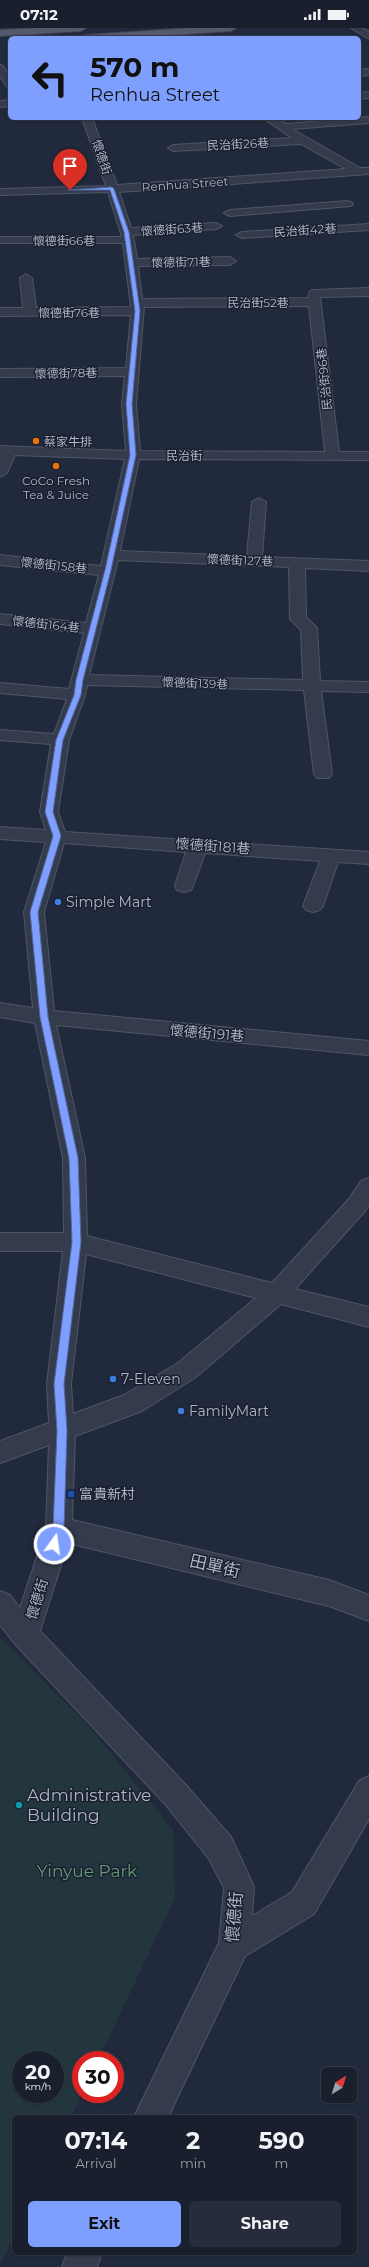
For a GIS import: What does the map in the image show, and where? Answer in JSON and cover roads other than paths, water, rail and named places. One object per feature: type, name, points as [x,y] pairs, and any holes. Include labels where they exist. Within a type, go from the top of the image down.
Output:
[{"type":"main road","points":[[0,33],[81,28]]},
{"type":"main road","points":[[156,36],[197,29],[231,28]]},
{"type":"street","points":[[356,28],[369,36]]},
{"type":"street","points":[[0,68],[8,80]]},
{"type":"street","name":"懷德街","points":[[25,1635],[58,1529],[62,1431],[59,1384],[76,1242],[74,1158],[44,1017],[34,912],[57,836],[49,812],[60,740],[78,687],[93,629],[108,570],[133,455],[129,404],[133,372],[137,307],[132,262],[127,236],[98,144],[88,120]]},
{"type":"street","points":[[271,120],[303,141],[364,171]]},
{"type":"street","points":[[278,120],[283,127]]},
{"type":"street","points":[[283,127],[323,124],[343,120],[369,120]]},
{"type":"street","points":[[323,124],[332,136]]},
{"type":"street","name":"民治街26巷","points":[[174,148],[303,141]]},
{"type":"street","points":[[341,148],[364,171],[369,182]]},
{"type":"street","name":"Renhua Street","points":[[0,192],[112,189],[364,171]]},
{"type":"street","points":[[324,175],[367,228]]},
{"type":"street","points":[[230,213],[347,204]]},
{"type":"street","name":"懷德街63巷","points":[[127,236],[216,226]]},
{"type":"street","name":"民治街42巷","points":[[242,235],[367,228]]},
{"type":"street","name":"懷德街66巷","points":[[0,240],[127,236]]},
{"type":"street","name":"懷德街71巷","points":[[132,262],[230,261]]},
{"type":"street","points":[[26,278],[30,312]]},
{"type":"street","points":[[315,302],[314,294],[369,292]]},
{"type":"street","name":"民治街52巷","points":[[137,307],[315,302]]},
{"type":"street","name":"民治街96巷","points":[[315,302],[332,455]]},
{"type":"street","name":"懷德街76巷","points":[[0,312],[137,307]]},
{"type":"street","name":"懷德街78巷","points":[[0,373],[133,372]]},
{"type":"street","points":[[0,473],[5,450]]},
{"type":"street","name":"民治街","points":[[5,450],[133,455],[369,456]]},
{"type":"street","points":[[254,560],[259,502]]},
{"type":"street","name":"懷德街127巷","points":[[111,555],[369,566]]},
{"type":"street","name":"懷德街158巷","points":[[0,560],[108,570]]},
{"type":"street","points":[[297,562],[298,619],[309,628],[312,687],[324,774]]},
{"type":"street","name":"懷德街164巷","points":[[0,619],[93,629]]},
{"type":"street","name":"懷德街139巷","points":[[0,688],[369,687]]},
{"type":"street","points":[[0,735],[60,740]]},
{"type":"street","name":"懷德街181巷","points":[[0,833],[198,845],[369,858]]},
{"type":"street","points":[[184,886],[198,845]]},
{"type":"street","points":[[313,906],[331,855]]},
{"type":"street","points":[[0,1010],[44,1017]]},
{"type":"street","name":"懷德街191巷","points":[[44,1017],[369,1048]]},
{"type":"street","points":[[0,1452],[62,1431],[133,1403],[187,1370],[217,1346],[276,1294],[357,1205],[369,1187]]},
{"type":"street","points":[[0,1242],[76,1242],[369,1317]]},
{"type":"street","name":"田單街","points":[[58,1529],[329,1593],[369,1608]]},
{"type":"street","name":"懷德街","points":[[0,1604],[25,1635],[175,1794],[220,1848],[239,1887],[234,1945],[152,2115]]},
{"type":"street","points":[[234,1945],[303,1903],[369,1792]]},
{"type":"street","points":[[79,2267],[85,2255]]},
{"type":"place","name":"蔡家牛排","points":[[36,441]]},
{"type":"place","name":"CoCo Fresh Tea & Juice","points":[[56,466]]},
{"type":"place","name":"Simple Mart","points":[[58,902]]},
{"type":"place","name":"7-Eleven","points":[[113,1379]]},
{"type":"place","name":"FamilyMart","points":[[181,1411]]},
{"type":"place","name":"富貴新村","points":[[71,1494]]},
{"type":"place","name":"Administrative Building","points":[[19,1805]]},
{"type":"park label","name":"Yinyue Park","points":[[87,1871]]}]
